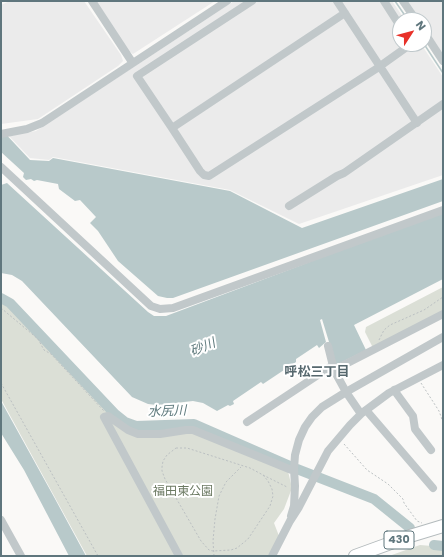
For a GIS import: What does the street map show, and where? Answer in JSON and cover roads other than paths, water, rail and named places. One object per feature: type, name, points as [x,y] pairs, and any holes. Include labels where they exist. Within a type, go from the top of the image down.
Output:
[{"type":"highway","name":"430","points":[[355,556],[440,530]]},
{"type":"highway","name":"430","points":[[377,556],[440,530]]},
{"type":"street","points":[[92,1],[132,62]]},
{"type":"street","points":[[5,133],[27,129],[42,123],[132,62],[227,1]]},
{"type":"street","points":[[252,1],[137,76],[204,175],[209,176],[400,52]]},
{"type":"street","points":[[337,1],[417,123]]},
{"type":"street","points":[[384,1],[392,14]]},
{"type":"street","points":[[403,1],[411,12]]},
{"type":"street","points":[[172,128],[345,13]]},
{"type":"street","points":[[432,44],[443,60]]},
{"type":"street","points":[[290,206],[344,173],[443,104]]},
{"type":"street","points":[[1,167],[151,306],[160,309],[173,308],[443,210]]},
{"type":"street","points":[[247,422],[334,368],[443,314]]},
{"type":"street","points":[[290,521],[294,506],[294,468],[299,440],[312,417],[322,407],[346,392],[443,337]]},
{"type":"street","points":[[328,346],[334,368],[346,392],[433,488]]},
{"type":"street","points":[[272,556],[328,451],[338,438],[364,412],[394,390],[443,364]]},
{"type":"street","points":[[394,390],[413,416],[416,429],[431,450]]},
{"type":"street","points":[[179,556],[104,417],[108,416],[128,430],[138,434],[160,434],[193,430],[294,468]]},
{"type":"street","points":[[1,520],[21,556]]},
{"type":"water","points":[[1,129],[30,160],[49,161],[53,158],[230,191],[302,228],[443,179],[443,201],[173,298],[167,298],[158,296],[118,261],[98,231],[90,223],[96,217],[80,200],[75,201],[59,189],[58,184],[37,180],[34,181],[31,179],[26,180],[23,177],[24,173],[1,152]]},
{"type":"water","name":"砂川","points":[[7,183],[154,316],[166,316],[443,212],[443,279],[354,325],[366,350],[336,365],[322,319],[320,320],[326,342],[319,348],[317,345],[296,359],[296,362],[263,384],[261,382],[233,401],[234,404],[230,406],[228,405],[217,411],[203,403],[193,401],[157,405],[148,404],[132,397],[22,281],[12,275],[1,273],[1,185]]},
{"type":"water","points":[[1,401],[86,556],[69,556],[24,470],[1,433]]},
{"type":"waterway","points":[[395,1],[403,12]]},
{"type":"waterway","points":[[429,52],[443,73]]},
{"type":"waterway","name":"水尻川","points":[[1,298],[10,303],[115,414],[125,422],[136,426],[194,424],[297,469],[374,499],[410,528]]},
{"type":"waterway","name":"水尻川","points":[[434,545],[443,546]]},
{"type":"district","name":"呼松三丁目","points":[[317,373]]},
{"type":"park label","name":"福田東公園","points":[[183,492]]}]
